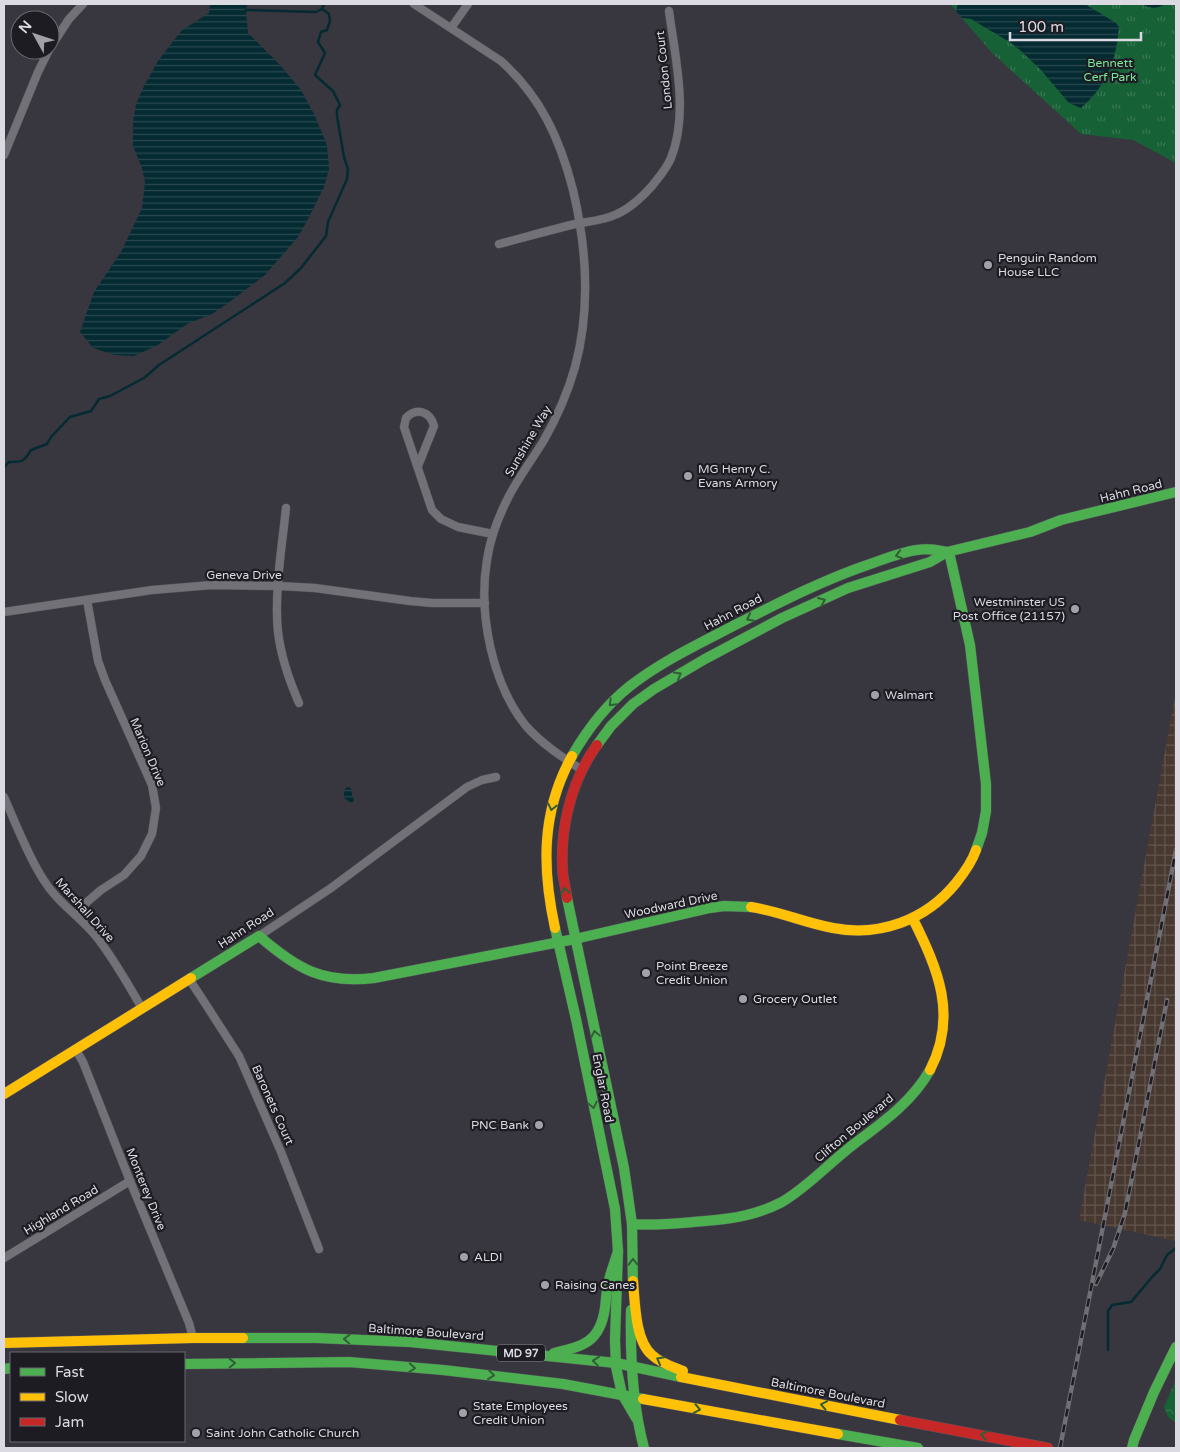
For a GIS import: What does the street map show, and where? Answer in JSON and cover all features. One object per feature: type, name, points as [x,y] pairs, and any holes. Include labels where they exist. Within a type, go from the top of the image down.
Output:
[{"type":"main road","name":"Hahn Road","points":[[582,770],[611,726],[633,704],[654,689],[705,659],[782,618],[848,588],[930,562],[948,552],[1030,532],[1061,520],[1176,492]]},
{"type":"main road","name":"Hahn Road","points":[[569,761],[602,712],[624,691],[660,666],[820,583],[901,554],[924,549],[948,552]]},
{"type":"main road","name":"Woodward Drive","points":[[259,936],[278,953],[298,966],[322,977],[347,980],[374,978],[560,942],[696,910],[731,905],[764,908],[817,925],[844,931],[871,930],[896,925],[913,918],[938,902],[962,878],[981,838],[986,811],[986,783],[968,633],[948,552]]},
{"type":"main road","name":"Englar Road","points":[[569,761],[553,803],[547,835],[548,888],[615,1211],[618,1251],[616,1363],[622,1396],[637,1420]]},
{"type":"main road","name":"Englar Road","points":[[582,770],[567,814],[563,841],[563,875],[622,1160],[632,1224],[631,1366],[637,1420],[644,1448]]},
{"type":"main road","name":"Clifton Boulevard","points":[[632,1224],[656,1226],[720,1220],[757,1213],[769,1208],[793,1195],[894,1112],[914,1093],[928,1072],[939,1048],[945,1010],[942,985],[934,960],[913,918]]},
{"type":"main road","name":"Hahn Road","points":[[4,1094],[259,936]]},
{"type":"main road","points":[[532,1354],[551,1354],[575,1348],[590,1340],[597,1333],[604,1315],[609,1284],[618,1251]]},
{"type":"main road","points":[[633,1281],[637,1323],[642,1341],[648,1352],[671,1366],[721,1385]]},
{"type":"main road","name":"Baltimore Boulevard","points":[[4,1343],[193,1338],[317,1338],[410,1342],[532,1354],[616,1363],[1048,1448]]},
{"type":"main road","points":[[1133,1444],[1154,1392],[1176,1346]]},
{"type":"main road","points":[[1154,1392],[1163,1382],[1176,1360]]},
{"type":"main road","name":"MD 97","points":[[185,1364],[349,1362],[538,1380],[918,1448]]},
{"type":"street","points":[[60,34],[83,4]]},
{"type":"street","name":"Sunshine Way","points":[[414,4],[501,61],[536,100],[546,117],[566,163],[580,223],[585,255],[586,299],[574,367],[553,423],[507,500],[493,534],[486,562],[484,581],[487,626],[493,658],[504,688],[519,716],[536,736],[582,770]]},
{"type":"street","points":[[451,28],[468,4]]},
{"type":"street","name":"London Court","points":[[499,244],[617,215],[642,197],[660,176],[671,159],[680,116],[678,72],[669,11]]},
{"type":"street","points":[[4,151],[44,60]]},
{"type":"street","points":[[418,466],[434,426],[428,415],[418,411],[406,418],[404,426],[432,510],[441,519],[458,527],[493,534]]},
{"type":"street","points":[[286,508],[279,586],[278,631],[286,669],[299,703]]},
{"type":"street","name":"Geneva Drive","points":[[4,612],[152,590],[212,585],[315,588],[432,604],[485,603]]},
{"type":"street","name":"Marion Drive","points":[[76,915],[87,902],[124,875],[142,856],[152,834],[156,808],[152,785],[98,661],[88,600]]},
{"type":"street","name":"Hahn Road","points":[[259,936],[331,888],[467,787],[482,780],[496,777]]},
{"type":"street","name":"Marshall Drive","points":[[4,797],[43,880],[105,948],[142,1008]]},
{"type":"street","name":"Baronets Court","points":[[189,979],[238,1056],[281,1152],[319,1249]]},
{"type":"street","name":"Monterey Drive","points":[[76,1050],[83,1062],[193,1338]]},
{"type":"street","name":"Highland Road","points":[[4,1258],[130,1181]]},
{"type":"shaded area","points":[[1176,691],[1176,1241],[1079,1220]]},
{"type":"green space","name":"Bennett Cerf Park","points":[[950,4],[1176,4],[1176,163],[1133,140],[1081,134],[992,53]]},
{"type":"green space","points":[[1176,1379],[1176,1423],[1168,1417],[1164,1407]]},
{"type":"water","points":[[210,4],[247,4],[248,33],[280,65],[301,90],[327,145],[329,169],[324,187],[298,237],[265,275],[212,314],[187,324],[158,345],[134,356],[114,355],[93,348],[80,332],[94,292],[121,252],[142,208],[145,182],[142,168],[133,146],[133,122],[136,104],[158,61],[181,31],[209,13]]},
{"type":"water","points":[[958,4],[1085,4],[1116,23],[1119,27],[1113,62],[1109,72],[1090,99],[1081,108],[1069,103],[1040,69],[1011,43],[971,19],[962,18],[956,11]]},
{"type":"water","points":[[347,787],[351,788],[354,799],[351,803],[344,798],[344,790]]},
{"type":"waterway","points":[[4,467],[9,462],[22,461],[31,450],[47,444],[70,417],[91,411],[99,399],[110,396],[144,378],[159,365],[285,283],[301,268],[326,236],[328,222],[347,179],[348,169],[337,116],[337,110],[340,105],[333,91],[315,75],[325,53],[318,42],[321,32],[327,30],[330,21],[329,14],[322,9],[324,4]]},
{"type":"waterway","points":[[1144,4],[1149,6],[1163,4]]},
{"type":"waterway","points":[[246,10],[316,12],[322,9]]},
{"type":"waterway","points":[[1108,1350],[1108,1311],[1112,1305],[1131,1302],[1160,1269],[1167,1255],[1176,1248]]},
{"type":"railway","points":[[1060,1448],[1176,850]]},
{"type":"railway","points":[[1096,1284],[1113,1249],[1125,1213],[1167,1000]]},
{"type":"traffic: fast","points":[[597,745],[611,726],[633,704],[654,689],[782,618],[848,588],[930,562],[947,552],[1030,532],[1061,520],[1176,492]]},
{"type":"traffic: fast","points":[[572,756],[598,718],[621,693],[642,677],[681,653],[786,599],[855,569],[895,555],[921,549],[947,552]]},
{"type":"traffic: fast","points":[[949,552],[970,645],[986,784],[986,811],[982,833],[976,850]]},
{"type":"traffic: fast","points":[[567,898],[624,1168],[632,1224],[633,1288]]},
{"type":"traffic: fast","points":[[191,978],[259,936],[286,957],[312,972],[340,979],[374,978],[575,939],[710,908],[724,906],[751,907]]},
{"type":"traffic: fast","points":[[555,928],[576,1019],[615,1209],[618,1251],[616,1367],[622,1394],[636,1418]]},
{"type":"traffic: fast","points":[[632,1224],[650,1225],[725,1219],[744,1216],[782,1202],[801,1189],[896,1111],[923,1082],[930,1070]]},
{"type":"traffic: fast","points":[[554,1353],[582,1345],[595,1335],[603,1319],[609,1281],[618,1251]]},
{"type":"traffic: fast","points":[[631,1310],[633,1380],[644,1448]]},
{"type":"traffic: fast","points":[[243,1338],[317,1338],[410,1342],[616,1363],[681,1377]]},
{"type":"traffic: fast","points":[[1132,1448],[1154,1392],[1176,1347]]},
{"type":"traffic: fast","points":[[185,1364],[349,1362],[443,1370],[563,1384],[643,1399]]},
{"type":"traffic: fast","points":[[4,1369],[10,1368]]},
{"type":"traffic: fast","points":[[838,1434],[918,1448]]},
{"type":"traffic: slow","points":[[555,928],[548,884],[547,840],[554,798],[572,756]]},
{"type":"traffic: slow","points":[[751,907],[833,928],[851,930],[868,930],[901,923],[931,907],[944,896],[965,871],[976,850]]},
{"type":"traffic: slow","points":[[913,919],[937,975],[944,1012],[943,1031],[930,1070]]},
{"type":"traffic: slow","points":[[4,1094],[191,978]]},
{"type":"traffic: slow","points":[[633,1281],[637,1321],[646,1349],[659,1360],[683,1371]]},
{"type":"traffic: slow","points":[[4,1343],[243,1338]]},
{"type":"traffic: slow","points":[[681,1377],[900,1420]]},
{"type":"traffic: slow","points":[[643,1399],[838,1434]]},
{"type":"traffic: jam","points":[[567,898],[562,858],[565,824],[580,774],[597,745]]},
{"type":"traffic: jam","points":[[900,1420],[1048,1448]]},
{"type":"place","name":"Penguin Random House LLC","points":[[988,265]]},
{"type":"place","name":"MG Henry C. Evans Armory","points":[[688,476]]},
{"type":"place","name":"Westminster US Post Office (21157)","points":[[1075,609]]},
{"type":"place","name":"Walmart","points":[[875,695]]},
{"type":"place","name":"Point Breeze Credit Union","points":[[646,973]]},
{"type":"place","name":"Grocery Outlet","points":[[743,999]]},
{"type":"place","name":"PNC Bank","points":[[539,1125]]},
{"type":"place","name":"ALDI","points":[[464,1257]]},
{"type":"place","name":"Raising Canes","points":[[545,1285]]},
{"type":"place","name":"State Employees Credit Union","points":[[463,1413]]},
{"type":"place","name":"Saint John Catholic Church","points":[[196,1433]]}]
